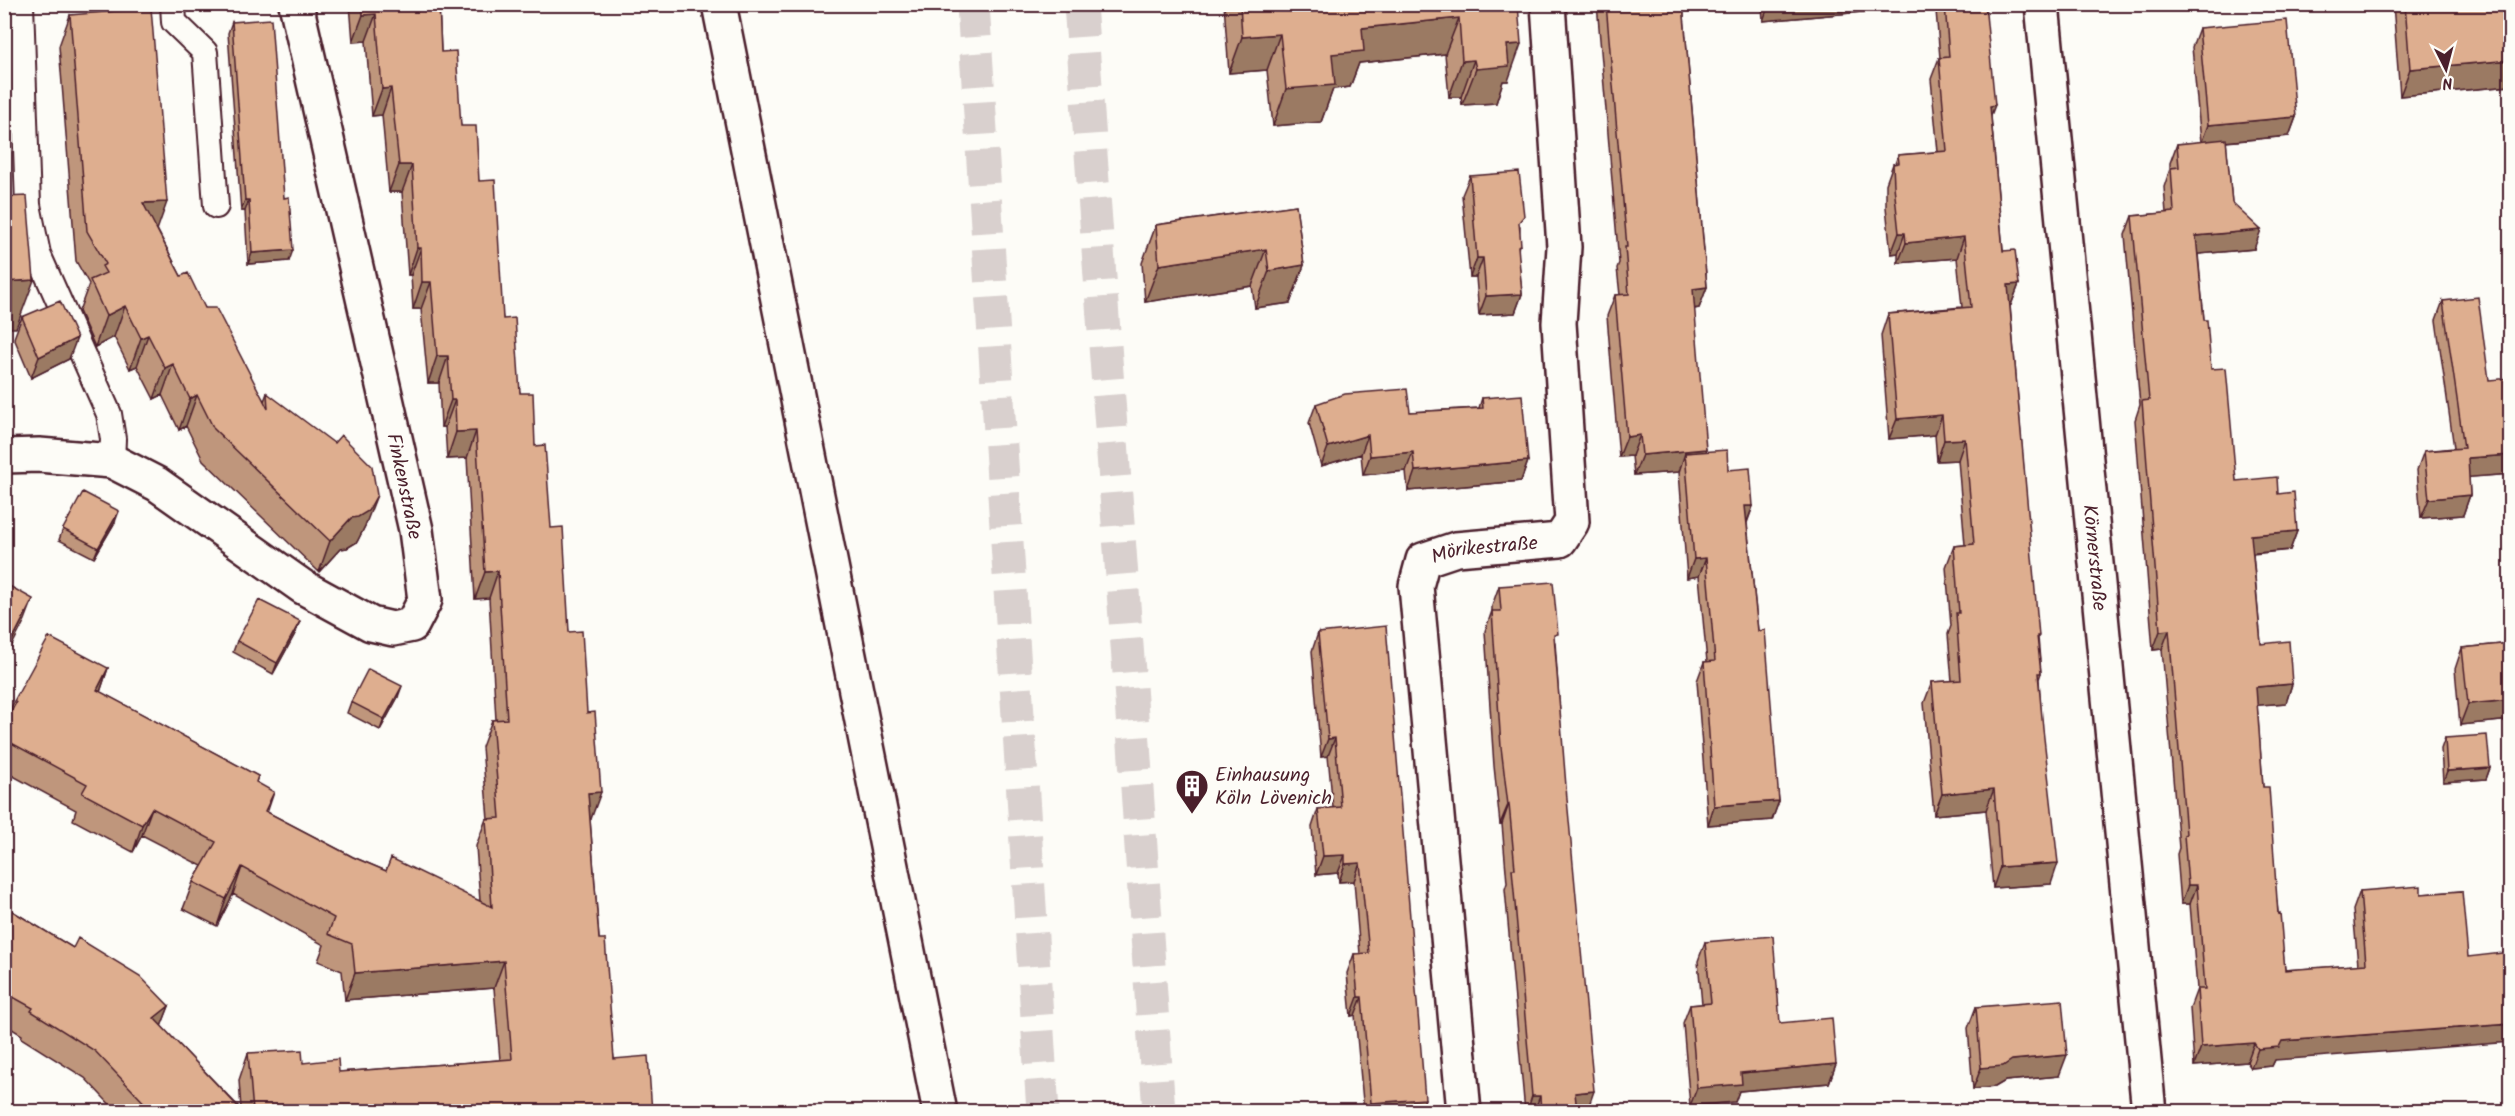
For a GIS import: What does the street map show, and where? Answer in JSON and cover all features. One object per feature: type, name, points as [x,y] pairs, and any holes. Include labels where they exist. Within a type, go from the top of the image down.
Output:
[{"type":"main road","name":"Finkenstraße","points":[[4,456],[39,455],[112,461],[157,484],[303,587],[371,624],[393,629],[412,625],[425,600],[411,509],[296,4]]},
{"type":"main road","points":[[719,4],[940,1112]]},
{"type":"main road","name":"Mörikestraße","points":[[1464,1112],[1416,586],[1423,560],[1456,549],[1560,540],[1572,522],[1559,323],[1564,247],[1548,4]]},
{"type":"main road","name":"Körnerstraße","points":[[2042,4],[2149,1112]]},
{"type":"lane","points":[[21,4],[28,206],[38,254],[109,414],[113,439],[112,461]]},
{"type":"lane","points":[[173,4],[174,22],[205,52],[216,206]]},
{"type":"building","points":[[362,4],[439,4],[441,52],[456,51],[461,126],[476,126],[479,181],[495,180],[503,319],[515,318],[520,393],[533,393],[535,446],[545,445],[551,528],[563,527],[569,632],[582,631],[587,713],[595,712],[601,792],[588,793],[599,939],[605,939],[614,1059],[648,1056],[652,1112],[253,1112],[248,1053],[302,1050],[303,1063],[338,1059],[339,1072],[512,1059],[504,961],[355,973],[352,944],[328,934],[334,918],[242,867],[226,899],[193,882],[216,842],[152,808],[142,825],[82,793],[87,784],[4,739],[4,724],[16,703],[14,701],[49,637],[108,668],[97,690],[258,776],[256,782],[274,792],[265,811],[353,857],[386,871],[391,858],[492,907],[486,819],[500,818],[492,720],[507,719],[498,571],[485,572],[476,431],[456,432],[455,400],[451,400],[448,356],[437,356],[431,282],[422,282],[421,248],[417,248],[412,165],[399,165],[391,88],[382,89],[376,14],[363,15]]},
{"type":"building","points":[[1240,4],[1518,4],[1521,44],[1507,45],[1509,66],[1476,69],[1474,60],[1462,61],[1459,18],[1362,28],[1364,51],[1332,54],[1335,85],[1286,89],[1280,34],[1242,37]]},
{"type":"building","points":[[1606,4],[1683,4],[1707,287],[1693,289],[1706,449],[1642,455],[1640,435],[1627,437],[1615,295],[1629,294],[1625,247],[1627,247]]},
{"type":"building","points":[[1945,4],[1985,4],[1995,105],[1990,106],[2003,251],[2015,250],[2019,284],[2008,285],[2039,636],[2037,636],[2041,673],[2038,673],[2058,863],[2000,867],[1994,789],[1942,794],[1932,682],[1961,680],[1954,546],[1974,544],[1965,439],[1944,440],[1942,415],[1897,419],[1888,314],[1971,307],[1964,237],[1906,243],[1905,233],[1899,233],[1894,186],[1893,164],[1899,163],[1898,155],[1947,151],[1939,58],[1949,57]]},
{"type":"building","points":[[2405,4],[2511,4],[2511,60],[2410,69]]},
{"type":"building","points":[[151,8],[167,202],[143,203],[181,276],[188,273],[205,308],[216,308],[268,409],[267,393],[334,443],[341,435],[372,466],[377,495],[368,511],[351,518],[330,541],[214,429],[197,395],[190,399],[173,364],[165,368],[148,335],[141,338],[125,306],[106,316],[90,280],[106,273],[102,266],[106,264],[87,231],[70,15]]},
{"type":"building","points":[[271,19],[284,198],[289,197],[293,250],[252,253],[249,200],[245,200],[232,22]]},
{"type":"building","points":[[2287,20],[2296,117],[2208,125],[2199,28]]},
{"type":"building","points":[[2226,139],[2232,203],[2261,230],[2196,236],[2211,369],[2226,368],[2236,481],[2277,477],[2278,494],[2294,492],[2297,531],[2251,535],[2261,644],[2289,641],[2292,684],[2256,687],[2263,787],[2269,787],[2278,914],[2280,913],[2285,970],[2366,964],[2360,891],[2421,886],[2421,894],[2462,891],[2468,957],[2511,952],[2511,1024],[2282,1041],[2279,1047],[2258,1049],[2254,1043],[2201,1047],[2197,989],[2205,989],[2197,885],[2188,885],[2169,630],[2160,631],[2142,401],[2149,400],[2132,216],[2174,212],[2171,168],[2179,167],[2177,144]]},
{"type":"building","points":[[1519,172],[1524,216],[1519,222],[1521,245],[1518,246],[1522,294],[1486,296],[1483,258],[1477,258],[1470,176]]},
{"type":"building","points":[[27,196],[34,280],[4,282],[4,197]]},
{"type":"building","points":[[1296,205],[1304,265],[1269,271],[1266,249],[1159,265],[1156,225]]},
{"type":"building","points":[[2478,297],[2489,380],[2511,378],[2511,455],[2468,458],[2470,495],[2429,499],[2424,451],[2464,448],[2443,301]]},
{"type":"building","points":[[60,301],[77,338],[39,357],[22,317]]},
{"type":"building","points":[[1407,389],[1410,412],[1483,408],[1482,398],[1522,395],[1528,461],[1415,471],[1413,452],[1370,456],[1368,435],[1328,447],[1316,404],[1345,394]]},
{"type":"building","points":[[1727,450],[1728,470],[1750,468],[1753,506],[1745,506],[1758,631],[1765,630],[1779,801],[1714,806],[1704,662],[1715,661],[1706,558],[1694,559],[1685,453]]},
{"type":"building","points":[[83,492],[119,511],[98,548],[63,529]]},
{"type":"building","points":[[1553,582],[1558,634],[1554,635],[1567,799],[1594,1091],[1575,1093],[1577,1112],[1541,1112],[1540,1096],[1532,1096],[1512,869],[1515,869],[1501,747],[1492,611],[1501,611],[1499,586]]},
{"type":"building","points":[[4,583],[33,599],[7,650],[4,649]]},
{"type":"building","points":[[259,600],[300,621],[277,663],[237,641]]},
{"type":"building","points":[[1386,626],[1425,1099],[1371,1103],[1362,997],[1358,997],[1354,954],[1369,953],[1360,863],[1345,864],[1345,855],[1323,856],[1318,809],[1341,807],[1335,738],[1328,739],[1318,633]]},
{"type":"building","points":[[2511,643],[2511,700],[2468,704],[2462,648]]},
{"type":"building","points":[[368,669],[402,686],[384,719],[351,702]]},
{"type":"building","points":[[2487,735],[2490,768],[2447,771],[2445,738]]},
{"type":"building","points":[[4,906],[73,948],[78,938],[140,976],[169,1006],[154,1018],[243,1112],[153,1112],[95,1051],[31,1011],[33,1008],[4,992]]},
{"type":"building","points":[[1773,936],[1780,1023],[1832,1018],[1836,1064],[1741,1073],[1742,1084],[1697,1088],[1690,1005],[1711,1003],[1705,942]]},
{"type":"building","points":[[2062,1000],[2067,1055],[2012,1060],[2003,1066],[1981,1068],[1976,1007]]},
{"type":"tunnel","points":[[973,4],[1043,1112]]},
{"type":"tunnel","points":[[1080,4],[1159,1112]]},
{"type":"place","name":"Einhausung Köln Lövenich","points":[[1192,815]]}]
